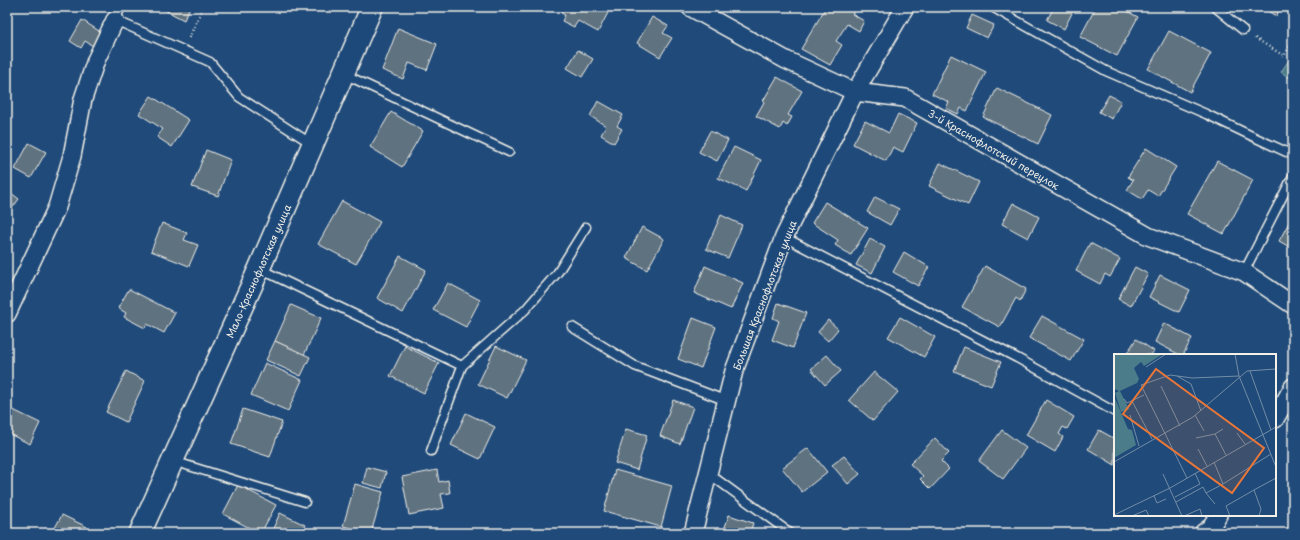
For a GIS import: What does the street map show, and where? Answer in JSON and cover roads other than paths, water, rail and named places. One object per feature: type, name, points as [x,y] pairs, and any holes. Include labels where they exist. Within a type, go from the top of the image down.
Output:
[{"type":"street","name":"Мало-Краснофлотская улица","points":[[140,533],[259,269],[372,7]]},
{"type":"street","name":"3-й Краснофлотский переулок","points":[[690,7],[786,60],[855,92],[906,98],[1148,236],[1244,272],[1293,305]]},
{"type":"street","name":"Большая Краснофлотская улица","points":[[693,533],[734,371],[784,237],[855,92],[905,7]]},
{"type":"street","points":[[7,314],[57,207],[72,156],[83,99],[96,60],[118,14]]},
{"type":"street","points":[[1276,417],[1293,387]]},
{"type":"street","points":[[1204,533],[1217,516]]},
{"type":"lane","points":[[992,7],[1106,71],[1206,114],[1293,155]]},
{"type":"lane","points":[[1215,7],[1243,30]]},
{"type":"lane","points":[[118,14],[184,50],[210,62],[238,97],[313,144]]},
{"type":"lane","points":[[343,73],[509,152]]},
{"type":"lane","points":[[1244,272],[1293,176]]},
{"type":"lane","points":[[430,451],[462,366],[525,310],[558,272],[586,228]]},
{"type":"lane","points":[[784,237],[1017,358],[1114,411]]},
{"type":"lane","points":[[259,269],[462,366]]},
{"type":"lane","points":[[572,327],[635,366],[727,401]]},
{"type":"lane","points":[[172,460],[305,502]]},
{"type":"lane","points":[[708,473],[790,533]]}]
